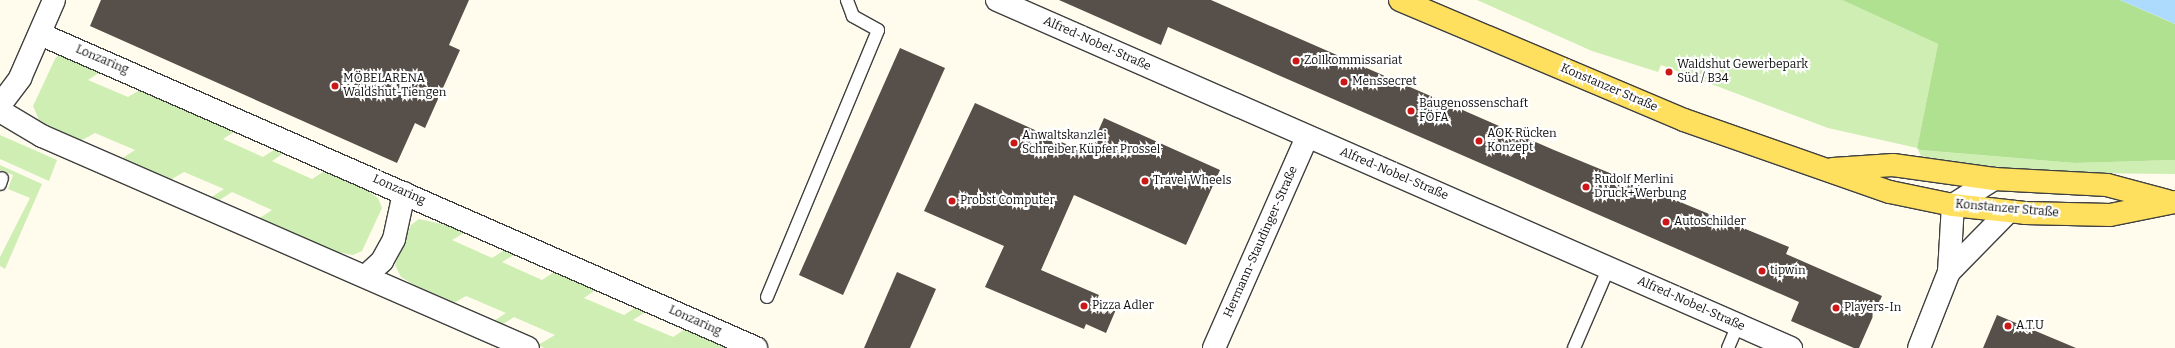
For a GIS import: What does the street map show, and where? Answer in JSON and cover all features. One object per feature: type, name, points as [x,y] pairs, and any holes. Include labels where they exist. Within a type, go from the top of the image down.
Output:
[{"type":"main road","name":"Konstanzer Straße","points":[[1400,0],[1684,120],[1821,170],[1890,192],[1953,205],[2008,212],[2110,215],[2174,202]]},
{"type":"main road","name":"Konstanzer Straße","points":[[1821,170],[1893,165],[1994,179],[2106,185],[2174,202]]},
{"type":"street","points":[[0,105],[20,78],[54,0]]},
{"type":"street","name":"Alfred-Nobel-Straße","points":[[997,0],[1791,348]]},
{"type":"street","name":"Lonzaring","points":[[40,34],[404,192],[756,348]]},
{"type":"street","points":[[0,111],[42,136],[366,275],[528,348]]},
{"type":"street","name":"Hermann-Staudinger-Straße","points":[[1214,348],[1307,137]]},
{"type":"street","points":[[1919,348],[1949,272],[1953,205],[1994,179]]},
{"type":"street","points":[[366,275],[382,261],[394,239],[404,192]]},
{"type":"street","points":[[1949,272],[2008,212]]},
{"type":"lane","points":[[767,297],[878,30],[853,16],[847,0]]},
{"type":"lane","points":[[1574,348],[1608,267]]},
{"type":"lane","points":[[1728,348],[1738,325]]},
{"type":"green space","points":[[1477,0],[1842,0],[1938,44],[1917,148],[1828,128],[1661,65],[1658,72],[1592,51]]},
{"type":"green space","points":[[1842,0],[2120,0],[2175,24],[2175,160],[2075,163],[1920,150],[1917,148],[1938,44]]},
{"type":"green space","points":[[67,53],[105,69],[88,80],[128,97],[146,86],[239,129],[223,139],[263,157],[280,146],[288,150],[272,161],[312,179],[329,168],[348,176],[378,198],[382,208],[362,251],[353,255],[322,249],[255,221],[272,210],[232,192],[215,203],[207,200],[224,189],[184,172],[167,182],[118,161],[135,150],[95,133],[77,143],[39,120],[33,106],[56,57]]},
{"type":"green space","points":[[0,135],[57,160],[49,181],[0,159]]},
{"type":"green space","points":[[1917,148],[1920,150],[2075,163],[2175,160],[2175,174],[2077,173],[1924,161]]},
{"type":"green space","points":[[0,165],[42,184],[5,269],[0,266],[0,257],[30,198],[8,189],[13,175],[0,170]]},
{"type":"green space","points":[[419,219],[469,230],[452,240],[492,258],[509,247],[519,252],[502,262],[542,280],[559,269],[600,287],[584,298],[624,315],[641,304],[650,309],[633,320],[673,337],[690,326],[731,348],[544,348],[538,345],[555,335],[514,317],[497,328],[489,324],[506,313],[466,296],[449,306],[401,277],[395,265],[411,225]]},
{"type":"water","points":[[2120,0],[2175,0],[2175,24],[2164,19]]},
{"type":"building","name":"MÖBELARENA Waldshut-Tiengen","points":[[101,0],[469,0],[449,45],[460,50],[425,128],[415,123],[397,163],[90,26]]},
{"type":"building","points":[[1059,0],[1211,0],[1554,150],[1789,247],[1786,254],[1882,296],[1859,348],[1854,348],[1791,321],[1799,302],[1168,27],[1161,45]]},
{"type":"building","points":[[900,48],[945,68],[843,295],[799,275]]},
{"type":"building","points":[[975,103],[1088,154],[1104,118],[1220,170],[1186,245],[1074,195],[1041,270],[1099,295],[1097,299],[1117,307],[1106,333],[1086,324],[1084,329],[985,287],[1004,246],[924,211]]},
{"type":"building","points":[[897,272],[936,289],[910,348],[864,348]]},
{"type":"building","name":"A.T.U","points":[[1997,315],[2076,348],[1983,348]]},
{"type":"place","name":"Zollkommissariat","points":[[1296,61]]},
{"type":"place","name":"Waldshut Gewerbepark Süd / B34","points":[[1669,72]]},
{"type":"place","name":"Menssecret","points":[[1344,82]]},
{"type":"place","name":"MÖBELARENA Waldshut-Tiengen","points":[[335,86]]},
{"type":"place","name":"Baugenossenschaft FÖFA","points":[[1411,111]]},
{"type":"place","name":"AOK Rücken Konzept","points":[[1479,141]]},
{"type":"place","name":"Anwaltskanzlei Schreiber Küpfer Prossel","points":[[1014,143]]},
{"type":"place","name":"Travel Wheels","points":[[1145,181]]},
{"type":"place","name":"Rudolf Merlini Druck+Werbung","points":[[1586,187]]},
{"type":"place","name":"Probst Computer","points":[[952,201]]},
{"type":"place","name":"Autoschilder","points":[[1666,222]]},
{"type":"place","name":"tipwin","points":[[1762,271]]},
{"type":"place","name":"Pizza Adler","points":[[1084,306]]},
{"type":"place","name":"Players-In","points":[[1836,308]]},
{"type":"place","name":"A.T.U","points":[[2008,326]]}]
